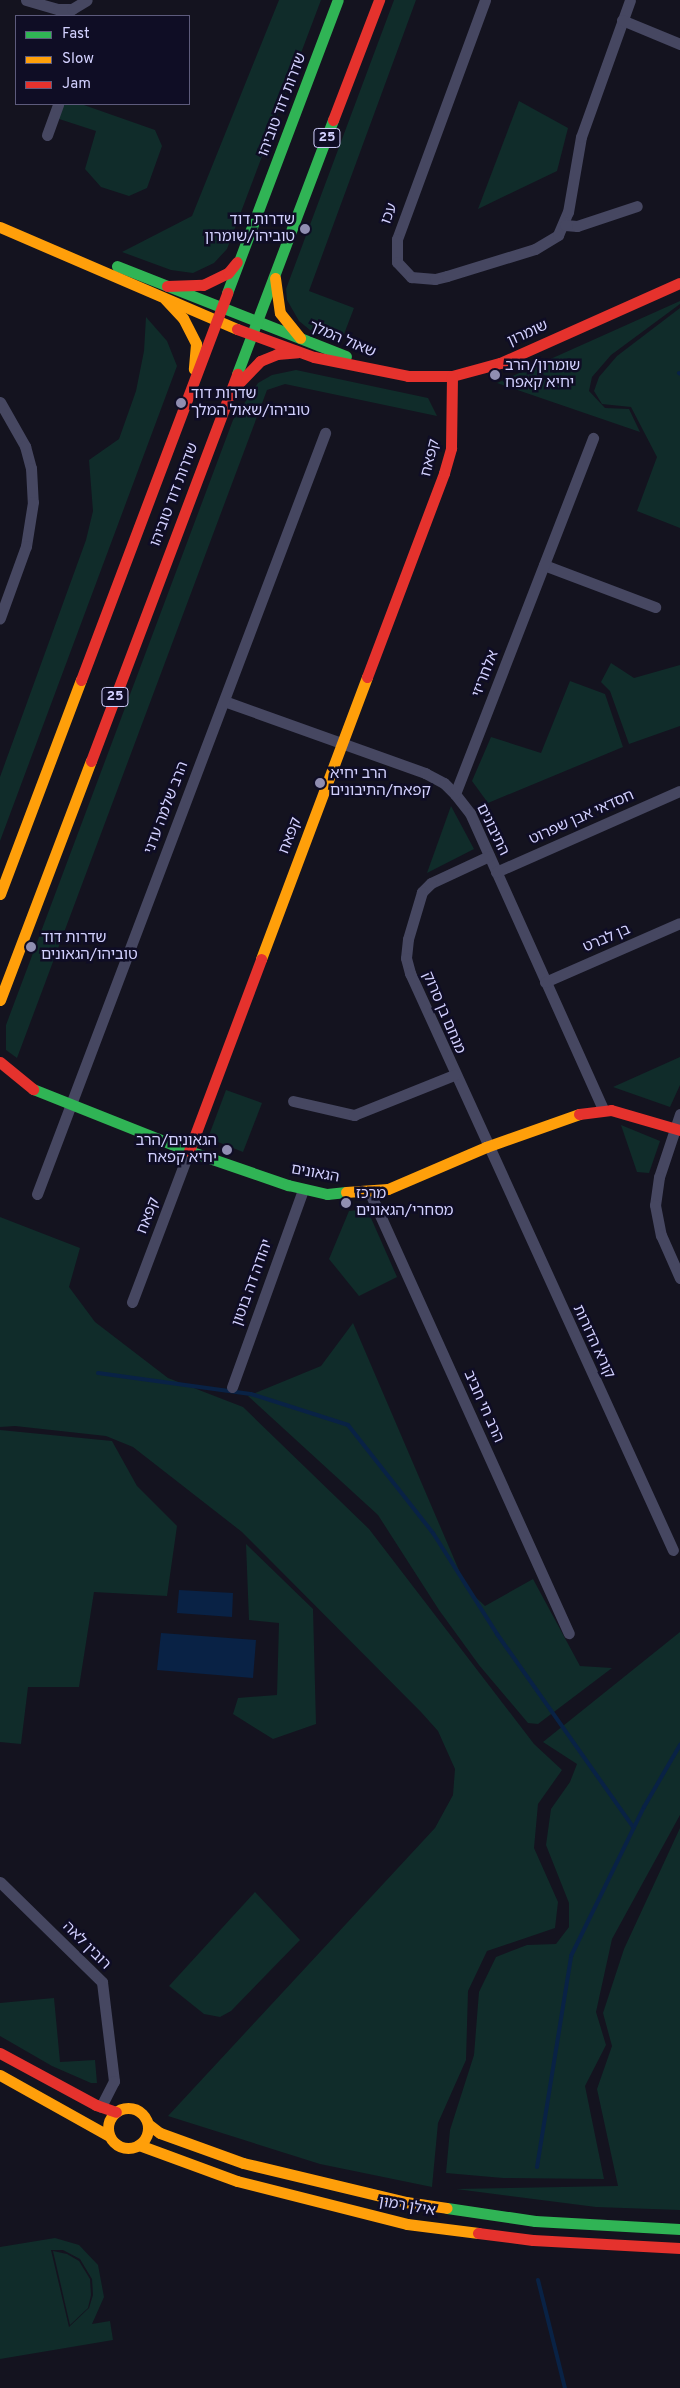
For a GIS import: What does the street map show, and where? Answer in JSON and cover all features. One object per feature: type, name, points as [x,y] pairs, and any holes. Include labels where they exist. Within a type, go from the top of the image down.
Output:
[{"type":"main road","name":"שדרות דוד טוביהו","points":[[0,894],[338,0]]},
{"type":"main road","name":"שדרות דוד טוביהו","points":[[0,1000],[379,0]]},
{"type":"main road","name":"שאול המלך","points":[[0,215],[167,286],[258,320],[379,372]]},
{"type":"main road","name":"שאול המלך","points":[[0,227],[252,336],[298,352],[379,372]]},
{"type":"main road","points":[[167,286],[192,288],[215,281],[228,273],[241,256]]},
{"type":"main road","points":[[275,275],[280,313],[300,338]]},
{"type":"main road","name":"שומרון","points":[[379,372],[408,376],[452,376],[500,363],[680,283]]},
{"type":"main road","points":[[165,299],[182,318],[196,344],[190,391]]},
{"type":"main road","points":[[230,393],[260,361],[276,354],[298,352]]},
{"type":"main road","name":"קפאח","points":[[189,1150],[444,473],[451,448],[452,376]]},
{"type":"main road","points":[[0,1062],[33,1088]]},
{"type":"main road","points":[[12,1085],[33,1088]]},
{"type":"main road","name":"הגאונים","points":[[33,1088],[189,1150],[303,1190],[327,1194],[370,1192],[405,1184],[486,1147],[561,1119],[603,1109],[629,1114],[677,1129]]},
{"type":"main road","points":[[0,2053],[101,2107],[116,2112],[135,2110],[148,2124],[146,2136],[139,2145],[122,2148],[109,2136],[0,2075]]},
{"type":"main road","points":[[109,2136],[108,2123],[116,2112]]},
{"type":"main road","name":"אילן רמון","points":[[148,2124],[160,2132],[243,2163],[406,2202],[535,2221],[680,2229]]},
{"type":"main road","name":"אילן רמון","points":[[139,2145],[237,2181],[407,2224],[550,2242],[680,2248]]},
{"type":"street","points":[[26,0],[58,9],[72,9],[86,1]]},
{"type":"street","name":"עכו","points":[[485,0],[397,239],[397,262],[411,277],[435,279],[536,249],[558,236],[565,224]]},
{"type":"street","points":[[630,0],[581,137],[565,224],[576,226],[637,206]]},
{"type":"street","points":[[84,15],[86,1]]},
{"type":"street","points":[[622,20],[680,44]]},
{"type":"street","points":[[47,135],[58,105]]},
{"type":"street","points":[[0,402],[25,446],[31,468],[33,502],[26,546],[0,618]]},
{"type":"street","name":"הרב שלמה עדני","points":[[37,1194],[325,433]]},
{"type":"street","name":"אלחריזי","points":[[455,794],[593,438]]},
{"type":"street","points":[[544,565],[656,607]]},
{"type":"street","name":"התיבונים","points":[[224,701],[342,741],[425,773],[444,783],[455,794],[470,813],[603,1109]]},
{"type":"street","name":"חסדאי אבן שפרוט","points":[[496,872],[680,791]]},
{"type":"street","name":"מנחם בן סרוק","points":[[486,1147],[414,988],[406,958],[408,939],[422,892],[431,884],[489,856]]},
{"type":"street","name":"בן לברט","points":[[546,982],[680,923]]},
{"type":"street","name":"מנחם בן סרוק","points":[[293,1101],[354,1115],[454,1075]]},
{"type":"street","points":[[680,1114],[677,1129],[659,1176],[655,1205],[661,1236],[680,1278]]},
{"type":"street","name":"קורא הדורות","points":[[486,1147],[673,1550]]},
{"type":"street","name":"קפאח","points":[[132,1302],[189,1150]]},
{"type":"street","name":"יהודה דה בוטון","points":[[232,1387],[303,1190]]},
{"type":"street","name":"הרב חי חביב","points":[[370,1192],[569,1633]]},
{"type":"street","name":"רובין לאה","points":[[0,1882],[102,1982],[114,2067],[114,2080],[101,2107]]},
{"type":"green space","points":[[279,0],[321,0],[227,249],[214,263],[193,273],[171,270],[122,252],[192,216]]},
{"type":"green space","points":[[394,0],[416,0],[309,291],[354,308],[341,342],[310,330],[299,321],[287,300],[286,289]]},
{"type":"green space","points":[[519,101],[568,128],[557,171],[478,209]]},
{"type":"green space","points":[[58,105],[84,105],[155,130],[162,146],[147,188],[129,196],[101,187],[85,169],[96,131],[53,117]]},
{"type":"green space","points":[[680,301],[680,304],[611,355],[592,377],[589,391],[605,408],[629,409],[640,432],[497,383]]},
{"type":"green space","points":[[680,308],[680,528],[637,511],[657,457],[631,407],[602,404],[594,391],[599,377],[617,356]]},
{"type":"green space","points":[[146,317],[167,341],[177,366],[0,841],[0,777],[86,540],[93,511],[89,460],[119,439],[136,391],[144,351]]},
{"type":"green space","points":[[296,370],[428,398],[437,416],[285,384],[267,390],[17,1058],[6,1050],[6,1025],[233,420],[258,383],[272,375]]},
{"type":"green space","points":[[611,663],[634,678],[680,665],[680,726],[629,744],[610,691],[601,682]]},
{"type":"green space","points":[[570,681],[605,694],[623,747],[488,803],[472,781],[491,737],[541,753]]},
{"type":"green space","points":[[451,806],[474,849],[427,873]]},
{"type":"green space","points":[[680,1057],[680,1085],[670,1107],[613,1087]]},
{"type":"green space","points":[[226,1090],[262,1103],[243,1152],[208,1138]]},
{"type":"green space","points":[[621,1125],[660,1141],[649,1173],[637,1172]]},
{"type":"green space","points":[[367,1209],[397,1277],[359,1296],[329,1259],[349,1211]]},
{"type":"green space","points":[[0,1217],[80,1248],[69,1287],[95,1322],[168,1378],[243,1407],[369,1529],[534,1744],[562,1770],[538,1804],[534,1848],[558,1902],[555,1928],[487,1951],[468,1991],[466,2060],[438,2123],[432,2187],[320,2164],[168,2116],[435,1828],[453,1795],[455,1769],[438,1731],[421,1712],[242,1532],[133,1447],[106,1436],[15,1426],[0,1427]]},
{"type":"green space","points":[[353,1323],[467,1589],[485,1606],[533,1579],[580,1666],[612,1668],[538,1724],[528,1723],[479,1665],[439,1610],[378,1515],[248,1396],[321,1366]]},
{"type":"green space","points":[[0,1430],[112,1441],[137,1486],[177,1526],[167,1596],[94,1592],[79,1687],[28,1687],[21,1744],[0,1742]]},
{"type":"green space","points":[[246,1544],[313,1609],[316,1724],[273,1739],[233,1714],[238,1698],[277,1695],[279,1623],[249,1620]]},
{"type":"green space","points":[[680,1632],[680,1815],[612,1939],[596,2012],[606,2045],[585,2086],[604,2179],[503,2178],[446,2173],[450,2130],[474,2055],[479,1992],[496,1957],[527,1945],[556,1944],[569,1927],[569,1903],[546,1845],[551,1809],[570,1782],[577,1764],[543,1742]]},
{"type":"green space","points":[[680,1828],[680,2210],[596,2207],[456,2189],[618,2186],[597,2089],[612,2046],[603,2013],[624,1949]]},
{"type":"green space","points":[[255,1892],[300,1940],[231,2011],[220,2017],[204,2014],[169,1986]]},
{"type":"green space","points":[[54,1998],[60,2062],[95,2060],[97,2083],[91,2083],[52,2066],[0,2036],[0,2003]]},
{"type":"green space","points":[[55,2238],[79,2245],[98,2265],[104,2297],[92,2324],[110,2321],[113,2340],[0,2359],[0,2247]],"holes":[[[51,2250],[63,2250],[80,2259],[92,2279],[93,2295],[89,2308],[69,2327]]]},
{"type":"green space","points":[[53,2251],[67,2254],[79,2261],[90,2279],[91,2295],[88,2308],[70,2325]]},
{"type":"water","points":[[179,1590],[233,1593],[232,1617],[177,1613]]},
{"type":"water","points":[[161,1633],[256,1640],[253,1678],[157,1670]]},
{"type":"waterway","points":[[98,1373],[251,1394],[348,1425],[433,1533],[497,1634],[634,1828]]},
{"type":"waterway","points":[[537,2167],[571,1956],[644,1807],[680,1745]]},
{"type":"waterway","points":[[538,2280],[565,2388]]},
{"type":"traffic: fast","points":[[227,293],[338,0]]},
{"type":"traffic: fast","points":[[237,374],[333,120]]},
{"type":"traffic: fast","points":[[117,266],[346,356]]},
{"type":"traffic: fast","points":[[33,1089],[189,1151],[288,1185],[327,1194],[346,1192]]},
{"type":"traffic: fast","points":[[447,2208],[535,2221],[680,2229]]},
{"type":"traffic: slow","points":[[0,227],[237,329]]},
{"type":"traffic: slow","points":[[275,278],[280,313],[300,338]]},
{"type":"traffic: slow","points":[[165,299],[183,318],[196,344],[194,369]]},
{"type":"traffic: slow","points":[[261,959],[367,677]]},
{"type":"traffic: slow","points":[[0,894],[81,680]]},
{"type":"traffic: slow","points":[[0,1000],[91,761]]},
{"type":"traffic: slow","points":[[346,1192],[388,1189],[486,1147],[579,1114]]},
{"type":"traffic: slow","points":[[0,2075],[109,2136]]},
{"type":"traffic: slow","points":[[124,2108],[132,2108],[139,2111],[145,2117],[148,2128],[145,2139],[139,2145],[132,2148],[124,2148],[117,2145],[111,2139],[108,2132],[108,2124],[111,2117],[117,2111],[124,2108]]},
{"type":"traffic: slow","points":[[148,2124],[160,2133],[243,2163],[406,2202],[447,2208]]},
{"type":"traffic: slow","points":[[139,2145],[237,2181],[407,2224],[478,2233]]},
{"type":"traffic: jam","points":[[333,120],[379,0]]},
{"type":"traffic: jam","points":[[167,286],[203,285],[228,273],[237,262]]},
{"type":"traffic: jam","points":[[237,329],[314,357],[408,376],[452,376],[500,363],[680,283]]},
{"type":"traffic: jam","points":[[81,680],[227,293]]},
{"type":"traffic: jam","points":[[238,384],[260,361],[277,354],[298,352]]},
{"type":"traffic: jam","points":[[91,761],[237,374]]},
{"type":"traffic: jam","points":[[367,677],[444,473],[451,448],[452,376]]},
{"type":"traffic: jam","points":[[189,1151],[261,959]]},
{"type":"traffic: jam","points":[[0,1062],[33,1089]]},
{"type":"traffic: jam","points":[[579,1114],[611,1110],[680,1130]]},
{"type":"traffic: jam","points":[[0,2053],[96,2105],[116,2112]]},
{"type":"traffic: jam","points":[[478,2233],[533,2240],[680,2248]]},
{"type":"place","name":"שדרות דוד טוביהו/שומרון","points":[[305,229]]},
{"type":"place","name":"שומרון/הרב יחיא קאפח","points":[[495,375]]},
{"type":"place","name":"שדרות דוד טוביהו/שאול המלך","points":[[181,403]]},
{"type":"place","name":"הרב יחיא קפאח/התיבונים","points":[[320,783]]},
{"type":"place","name":"שדרות דוד טוביהו/הגאונים","points":[[31,947]]},
{"type":"place","name":"הגאונים/הרב יחיא קפאח","points":[[227,1150]]},
{"type":"place","name":"מרכז מסחרי/הגאונים","points":[[346,1203]]}]
